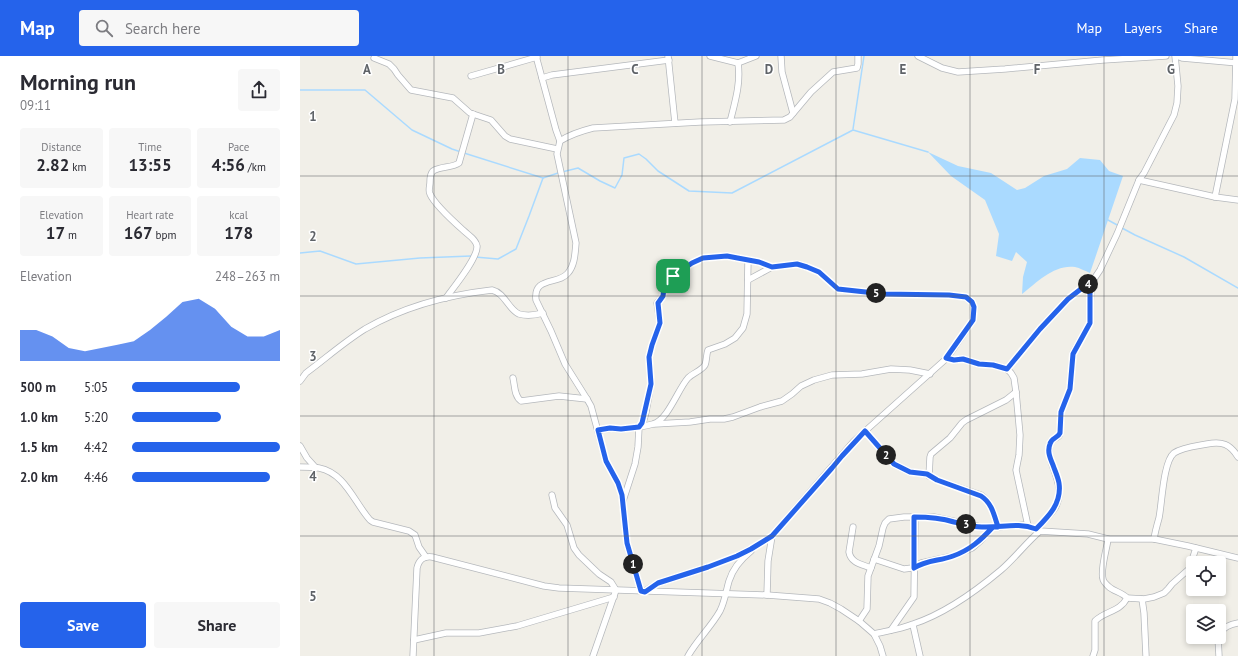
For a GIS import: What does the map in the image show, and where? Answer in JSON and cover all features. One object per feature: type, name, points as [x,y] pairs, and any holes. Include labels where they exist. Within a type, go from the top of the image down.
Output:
[{"type":"street","points":[[378,56],[374,58],[389,64],[411,90],[453,98],[467,111],[491,120],[505,136],[510,139],[557,149]]},
{"type":"street","points":[[471,76],[537,56],[560,141]]},
{"type":"street","points":[[710,56],[738,63],[756,56]]},
{"type":"street","points":[[781,56],[782,72],[793,113]]},
{"type":"street","points":[[643,591],[627,543],[623,501],[618,483],[606,461],[591,406],[565,364],[536,300],[535,294],[539,287],[545,282],[568,274],[574,258],[576,243],[558,160],[557,149],[560,141],[570,134],[593,128],[675,123],[784,120],[790,117],[811,92],[833,72],[857,68],[858,56]]},
{"type":"street","points":[[918,56],[942,68],[958,72],[1005,69],[1103,58],[1166,56]]},
{"type":"street","points":[[1007,369],[1040,329],[1068,299],[1094,279],[1100,270],[1138,180],[1144,173],[1174,116],[1177,103],[1178,86],[1176,56],[1182,58],[1237,63]]},
{"type":"street","points":[[1215,198],[1234,100],[1237,63],[1236,56]]},
{"type":"street","points":[[542,78],[552,75],[668,58],[675,123]]},
{"type":"street","points":[[730,122],[738,92],[738,63]]},
{"type":"street","points":[[446,298],[476,254],[477,247],[474,240],[438,206],[429,193],[430,176],[432,172],[440,168],[459,163],[473,114]]},
{"type":"street","points":[[1138,180],[1215,198],[1238,200]]},
{"type":"street","points":[[623,501],[635,464],[638,448],[639,427],[646,412],[651,384],[649,357],[660,323],[658,303],[663,296],[664,288],[667,282],[692,263],[703,258],[727,256],[759,262],[772,267]]},
{"type":"street","points":[[655,424],[673,404],[689,378],[704,366],[708,350],[725,344],[735,338],[743,328],[747,314],[748,260]]},
{"type":"street","points":[[688,656],[715,620],[721,609],[727,594],[729,582],[739,562],[772,536],[865,431],[946,358],[973,320],[974,307],[972,302],[966,297],[949,295],[884,294],[857,290],[842,290],[838,289],[819,272],[797,264],[772,267],[748,280]]},
{"type":"street","points":[[874,634],[913,625],[961,600],[1002,568],[1038,530],[1055,507],[1059,497],[1059,484],[1050,456],[1049,446],[1052,440],[1059,436],[1060,433],[1061,412],[1070,389],[1073,354],[1090,323],[1090,282]]},
{"type":"street","points":[[300,381],[306,373],[368,327],[392,315],[446,298],[496,291],[519,314],[542,314]]},
{"type":"street","points":[[946,358],[954,360],[963,359],[979,364],[993,365],[1007,369],[1014,378],[1020,435],[1019,455],[1016,470],[1028,526]]},
{"type":"street","points":[[598,430],[610,428],[621,429],[655,424],[733,417],[782,401],[801,386],[814,380],[832,375],[862,374],[891,369],[910,370],[930,374]]},
{"type":"street","points":[[513,378],[516,395],[521,401],[559,396],[587,399]]},
{"type":"street","points":[[929,476],[931,454],[950,438],[962,423],[1006,400],[1016,392]]},
{"type":"street","points":[[865,431],[894,464],[910,472],[927,474],[937,480],[981,496],[987,500],[991,506],[996,527]]},
{"type":"street","points":[[1154,539],[1159,519],[1165,476],[1172,454],[1179,450],[1214,442],[1223,443],[1233,449],[1238,457]]},
{"type":"street","points":[[300,446],[306,458],[316,468]]},
{"type":"street","points":[[300,467],[316,468],[330,472],[338,478],[373,522],[409,531],[415,534],[419,546],[426,556],[544,586],[559,588],[819,599],[830,602],[859,621],[874,634],[883,656]]},
{"type":"street","points":[[552,494],[556,508],[567,524],[574,548],[579,555],[599,574],[611,582],[616,590],[593,656]]},
{"type":"street","points":[[891,630],[914,597],[914,517]]},
{"type":"street","points":[[859,621],[867,609],[868,576],[885,523],[889,519],[895,518],[934,517],[976,526],[996,527],[1022,525],[1038,530],[1088,534],[1108,539],[1154,539],[1238,558]]},
{"type":"street","points":[[853,527],[850,556],[852,560],[871,568]]},
{"type":"street","points":[[874,559],[908,570],[921,563],[953,556],[972,548],[996,527]]},
{"type":"street","points":[[767,596],[768,561],[772,536]]},
{"type":"street","points":[[1108,539],[1102,569],[1103,579],[1112,590],[1124,595],[1127,598],[1142,599],[1154,597],[1164,593],[1172,584],[1189,570],[1196,548]]},
{"type":"street","points":[[643,591],[658,583],[737,556],[762,543]]},
{"type":"street","points":[[412,655],[417,568],[422,559],[426,556]]},
{"type":"street","points":[[414,640],[446,633],[479,633],[517,626],[614,597]]},
{"type":"street","points":[[1093,656],[1095,650],[1095,621],[1099,616],[1118,608],[1127,598]]},
{"type":"street","points":[[1142,599],[1146,656]]},
{"type":"street","points":[[1226,627],[1238,623]]},
{"type":"street","points":[[913,625],[920,656]]},
{"type":"street","points":[[1218,644],[1219,656]]},
{"type":"water","points":[[928,152],[958,166],[991,173],[1017,190],[1025,188],[1044,176],[1067,169],[1080,158],[1100,160],[1109,171],[1123,176],[1090,273],[1075,267],[1060,268],[1040,279],[1022,294],[1023,277],[1027,262],[1016,252],[1012,261],[996,256],[999,234],[985,200],[951,176]]},
{"type":"waterway","points":[[853,129],[864,56]]},
{"type":"waterway","points":[[300,90],[365,90],[412,130],[461,152]]},
{"type":"waterway","points":[[562,172],[578,168],[615,188],[622,175],[624,158],[639,154],[658,171],[689,191],[732,193],[853,130],[928,152]]},
{"type":"waterway","points":[[464,153],[543,178]]},
{"type":"waterway","points":[[475,257],[498,259],[516,249],[543,178],[558,173]]},
{"type":"waterway","points":[[1108,220],[1119,226]]},
{"type":"waterway","points":[[1122,228],[1184,257],[1238,288]]},
{"type":"waterway","points":[[300,253],[320,251],[356,264],[420,258],[471,256]]},
{"type":"route","points":[[673,276],[667,282],[662,299],[659,300],[658,303],[660,323],[649,357],[651,384],[646,412],[642,423],[639,427],[621,429],[603,428],[598,430],[606,461],[618,483],[622,495],[627,543],[641,591],[645,592],[658,583],[737,556],[772,536],[803,499],[865,431],[894,464],[899,467],[915,474],[927,474],[931,478],[981,496],[987,500],[991,506],[998,527],[993,527],[972,548],[953,556],[921,563],[914,568],[914,517],[934,517],[970,526],[998,527],[1022,525],[1036,529],[1050,515],[1055,507],[1059,497],[1059,484],[1050,456],[1050,442],[1059,436],[1061,429],[1061,412],[1069,395],[1071,384],[1073,354],[1090,323],[1090,282],[1068,299],[1040,329],[1007,369],[993,365],[979,364],[963,359],[950,360],[946,358],[971,325],[975,314],[972,302],[966,297],[949,295],[884,294],[857,290],[842,290],[838,289],[819,272],[797,264],[772,267],[759,262],[727,256],[703,258],[692,263],[673,276]]}]
